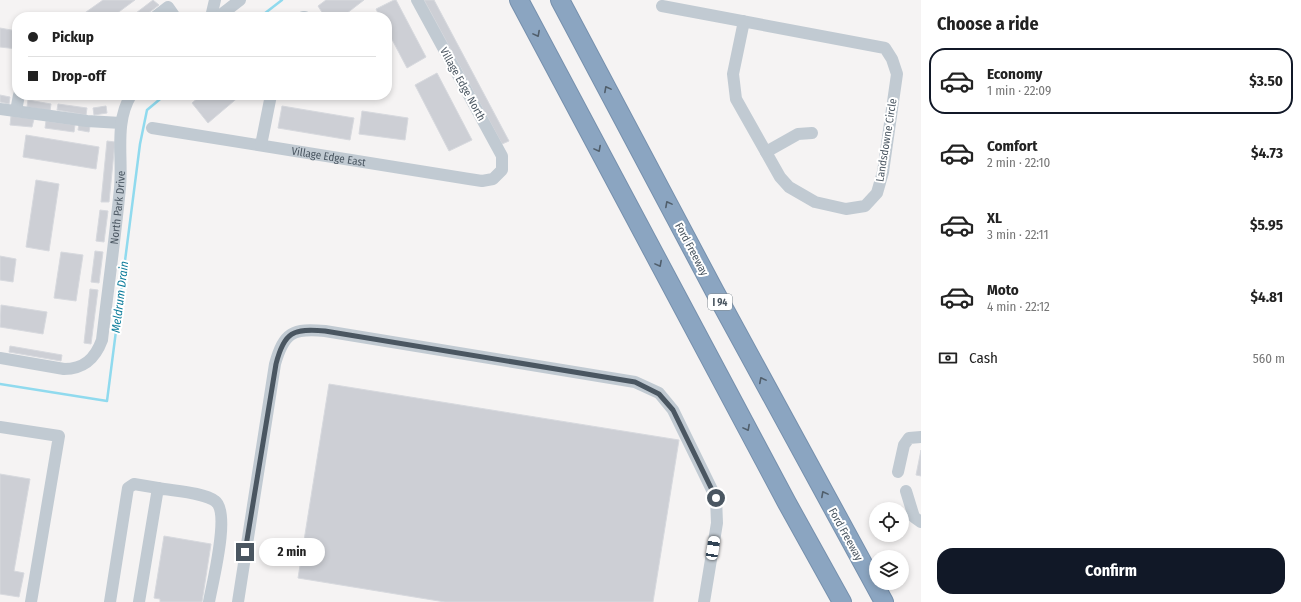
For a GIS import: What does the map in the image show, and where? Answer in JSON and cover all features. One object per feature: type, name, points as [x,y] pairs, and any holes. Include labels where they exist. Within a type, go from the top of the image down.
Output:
[{"type":"highway","points":[[519,0],[787,503],[842,602]]},
{"type":"highway","name":"Ford Freeway","points":[[560,0],[722,305],[884,602]]},
{"type":"street","points":[[212,12],[215,0]]},
{"type":"street","points":[[230,12],[240,0]]},
{"type":"street","name":"Village Edge North","points":[[417,0],[502,156],[502,170]]},
{"type":"street","name":"Landsdowne Circle","points":[[662,6],[744,21],[885,48],[892,59],[897,74],[883,172],[877,193],[865,206],[846,209],[815,202],[789,187],[780,178],[736,100],[734,74],[744,21]]},
{"type":"street","points":[[162,12],[168,7],[172,12]]},
{"type":"street","points":[[16,111],[18,100]]},
{"type":"street","name":"North Park Drive","points":[[0,358],[64,369],[73,369],[86,363],[96,354],[102,340],[120,186],[121,123],[128,100]]},
{"type":"street","points":[[261,145],[270,100]]},
{"type":"street","points":[[0,109],[87,121],[121,123]]},
{"type":"street","name":"Village Edge East","points":[[152,128],[482,181],[493,179],[502,170]]},
{"type":"street","points":[[766,152],[798,134],[812,133]]},
{"type":"street","points":[[238,602],[280,346],[292,334],[305,329],[635,382],[659,394],[673,410],[716,498],[717,523],[704,602]]},
{"type":"street","points":[[0,427],[59,436],[31,602]]},
{"type":"street","points":[[898,472],[904,445],[909,438],[921,437]]},
{"type":"street","points":[[110,602],[128,488],[134,484],[205,497],[216,501],[221,512],[222,526],[209,602]]},
{"type":"street","points":[[138,602],[158,488]]},
{"type":"street","points":[[906,491],[914,517],[921,522]]},
{"type":"building","points":[[103,0],[135,0],[119,12],[86,12]]},
{"type":"building","points":[[153,0],[159,5],[150,12],[137,12]]},
{"type":"building","points":[[326,0],[364,0],[348,12],[322,12],[318,6]]},
{"type":"building","points":[[396,0],[426,57],[407,68],[392,40],[392,12],[378,12],[376,9]]},
{"type":"building","points":[[424,0],[434,0],[509,141],[502,144]]},
{"type":"building","points":[[0,28],[12,30],[12,48],[0,47]]},
{"type":"building","points":[[437,73],[472,140],[449,151],[415,85]]},
{"type":"building","points":[[0,95],[10,97],[9,104],[0,102]]},
{"type":"building","points":[[28,100],[51,104],[50,111],[27,107]]},
{"type":"building","points":[[195,100],[235,100],[208,123],[192,103]]},
{"type":"building","points":[[58,104],[87,108],[86,115],[57,110]]},
{"type":"building","points":[[106,106],[107,113],[94,115],[93,108]]},
{"type":"building","points":[[282,106],[354,118],[350,140],[278,128]]},
{"type":"building","points":[[362,111],[408,118],[405,140],[359,134]]},
{"type":"building","points":[[11,116],[34,119],[32,127],[10,125]]},
{"type":"building","points":[[46,121],[75,125],[74,132],[45,128]]},
{"type":"building","points":[[79,124],[90,126],[89,132],[78,130]]},
{"type":"building","points":[[26,135],[99,147],[96,169],[23,157]]},
{"type":"building","points":[[107,141],[115,142],[109,202],[101,202]]},
{"type":"building","points":[[36,180],[59,184],[49,251],[26,247]]},
{"type":"building","points":[[100,210],[108,211],[104,242],[96,241]]},
{"type":"building","points":[[95,251],[103,252],[99,283],[91,282]]},
{"type":"building","points":[[61,252],[83,255],[76,301],[54,298]]},
{"type":"building","points":[[0,256],[16,259],[13,282],[0,280]]},
{"type":"building","points":[[90,289],[98,290],[91,344],[84,343]]},
{"type":"building","points":[[1,305],[47,312],[43,334],[0,327]]},
{"type":"building","points":[[10,346],[62,355],[61,361],[9,352]]},
{"type":"building","points":[[329,384],[679,440],[653,602],[445,602],[298,578]]},
{"type":"building","points":[[921,450],[921,476],[916,475]]},
{"type":"building","points":[[0,474],[30,479],[14,571],[24,573],[19,597],[0,594]]},
{"type":"building","points":[[164,536],[211,544],[202,602],[160,602],[160,599],[154,598]]},
{"type":"waterway","name":"Meldrum Drain","points":[[266,12],[282,0]]},
{"type":"waterway","name":"Meldrum Drain","points":[[0,384],[107,401],[140,144],[147,110],[159,100]]},
{"type":"route","points":[[245,552],[280,346],[292,334],[305,329],[635,382],[659,394],[673,410],[716,498]]}]
